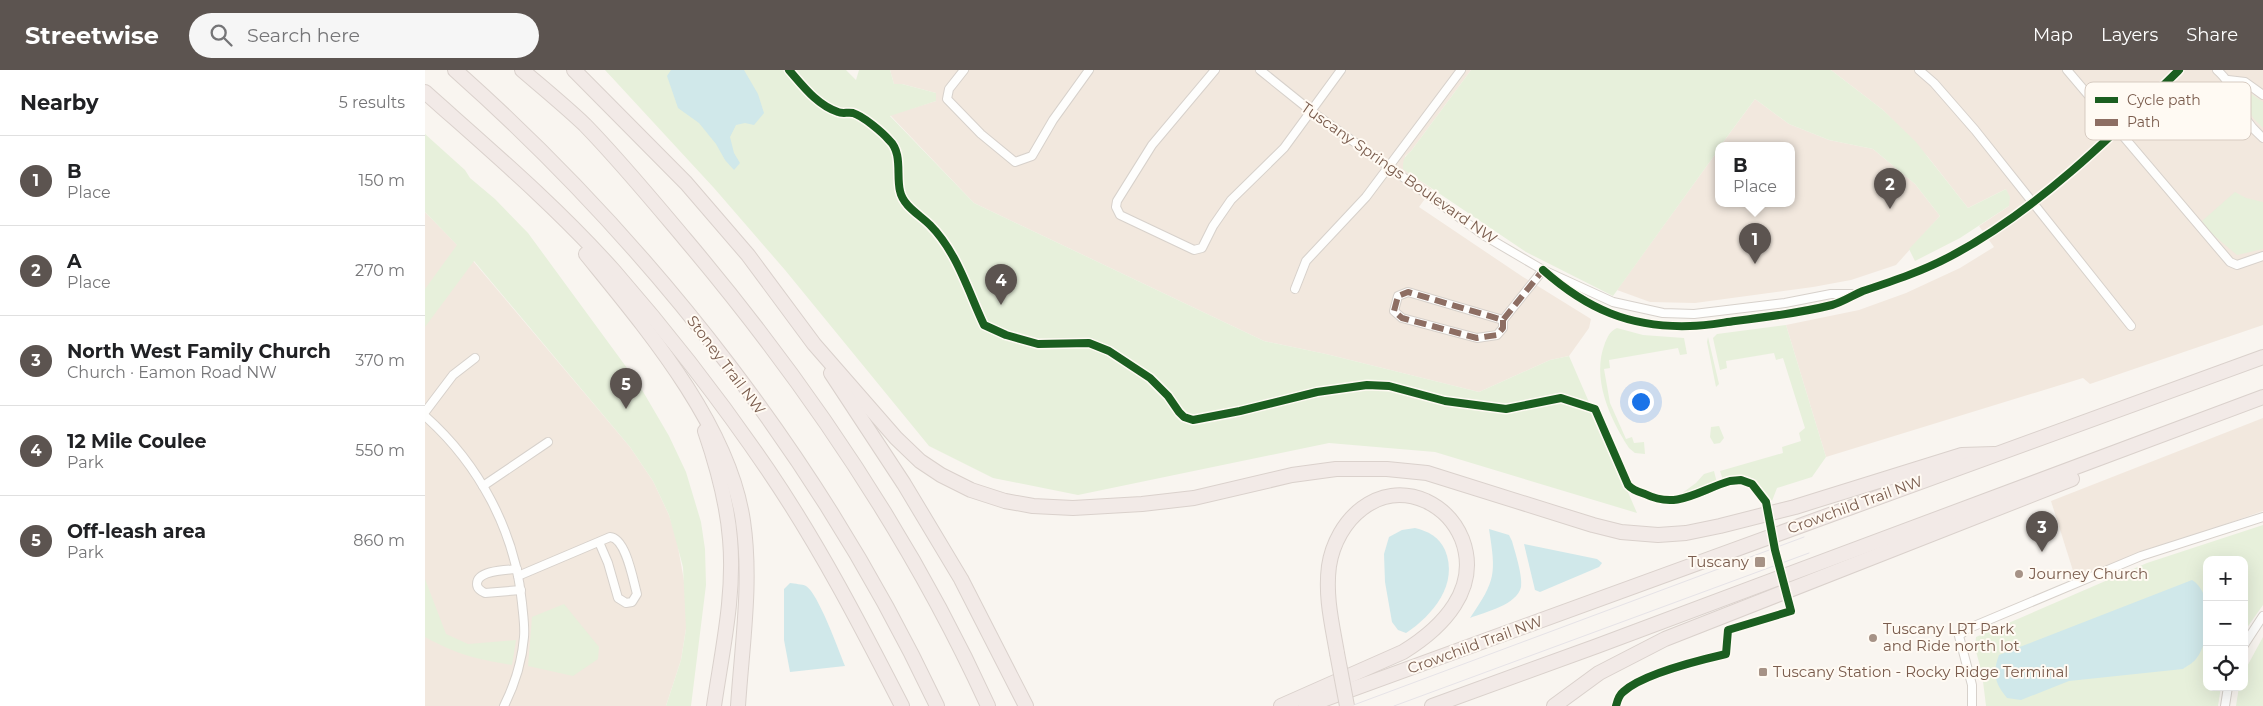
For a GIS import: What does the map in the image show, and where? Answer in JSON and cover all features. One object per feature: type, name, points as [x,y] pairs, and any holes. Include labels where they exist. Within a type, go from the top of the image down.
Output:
[{"type":"highway","name":"Stoney Trail NW","points":[[455,70],[530,140],[605,217],[666,287],[731,367],[793,455],[842,532],[882,600],[937,706]]},
{"type":"highway","points":[[522,70],[590,132],[665,215],[770,344],[861,476],[912,559],[964,652],[988,706]]},
{"type":"highway","points":[[574,70],[686,183],[748,255],[814,344],[896,438],[920,461],[941,475],[971,490],[1005,501],[1033,506],[1073,508],[1141,504],[1194,498],[1292,475],[1336,469],[1387,469],[1427,473],[1621,532],[1658,535],[1686,533],[1795,507],[1962,455],[1994,454]]},
{"type":"highway","points":[[425,92],[537,193],[613,271],[683,356],[769,471],[812,540],[867,637],[902,706]]},
{"type":"highway","points":[[537,193],[661,349],[708,422],[719,443],[737,492],[743,521],[746,606],[738,706]]},
{"type":"highway","points":[[814,344],[904,484],[961,579],[1026,706]]},
{"type":"highway","points":[[661,349],[704,428],[722,485],[728,515],[731,556],[729,600],[714,706]]},
{"type":"highway","name":"Crowchild Trail NW","points":[[1307,706],[2263,357]]},
{"type":"highway","points":[[1432,706],[2149,441],[2263,397]]},
{"type":"highway","points":[[1555,706],[1599,673],[1665,639],[2131,455],[2149,441]]},
{"type":"highway","points":[[1281,706],[1403,652],[1433,632],[1441,623],[1461,593],[1467,569],[1465,546],[1461,536],[1444,512],[1425,501],[1401,496],[1387,497],[1366,505],[1349,520],[1336,542],[1329,567],[1328,602],[1337,653],[1347,706]]},
{"type":"street","points":[[964,70],[949,90],[947,99],[981,134],[1015,162],[1032,156],[1053,120],[1089,70]]},
{"type":"street","points":[[1215,70],[1152,145],[1117,201],[1116,207],[1120,215],[1194,250],[1202,248],[1213,226],[1231,200],[1283,148],[1341,70]]},
{"type":"street","name":"Tuscany Springs Boulevard NW","points":[[1260,70],[1311,111],[1485,236],[1543,270],[1613,302],[1663,313],[1694,314],[1831,294],[1855,294]]},
{"type":"street","points":[[1295,289],[1306,261],[1366,197],[1461,70]]},
{"type":"street","points":[[1919,70],[1952,102],[2131,326]]},
{"type":"street","points":[[2067,70],[2085,92]]},
{"type":"street","name":"Tuscany Springs Boulevard NW","points":[[2167,82],[2179,70]]},
{"type":"street","points":[[2217,70],[2228,80],[2245,82]]},
{"type":"street","points":[[2251,86],[2263,95]]},
{"type":"street","points":[[2251,124],[2263,138]]},
{"type":"street","name":"Tuscany Springs Boulevard NW","points":[[1543,270],[1566,290],[1604,312],[1641,323],[1692,326],[1779,316],[1835,304],[1855,294],[1906,277],[1953,255],[2005,222],[2105,140]]},
{"type":"street","points":[[2124,140],[2230,262],[2237,264],[2263,256]]},
{"type":"street","points":[[1503,320],[1407,292],[1398,296],[1394,310],[1401,318],[1477,338],[1497,335],[1503,328],[1503,320],[1543,270]]},
{"type":"street","points":[[475,358],[453,375],[425,414],[461,453],[483,486],[505,530],[517,572],[521,590],[525,635],[513,687],[504,706]]},
{"type":"street","points":[[483,486],[548,442]]},
{"type":"street","points":[[1972,706],[1972,685],[1959,636],[1967,629],[2141,556],[2263,517]]},
{"type":"street","points":[[521,590],[485,593],[477,585],[478,579],[482,575],[517,572],[611,536],[620,540],[637,594],[632,602],[626,603],[618,598],[608,563],[599,542]]},
{"type":"street","points":[[2248,639],[2263,616]]},
{"type":"street","points":[[2225,706],[2227,691]]},
{"type":"shaded area","points":[[890,70],[1471,70],[1411,151],[1405,156],[1404,169],[1432,189],[1419,207],[1523,277],[1591,319],[1589,328],[1569,356],[1550,360],[1479,392],[1326,354],[1264,341],[974,203],[890,115],[936,101],[936,93],[902,84],[894,84]]},
{"type":"shaded area","points":[[1831,70],[2263,70],[2263,325],[2090,384],[2083,378],[1826,457],[1786,325],[1859,310],[1906,293],[1960,268],[1994,247],[1979,226],[2009,206],[2006,189],[1968,208],[1928,157],[1883,110]]},
{"type":"shaded area","points":[[1755,99],[1789,124],[1829,140],[1873,149],[1915,184],[1940,216],[1896,265],[1851,280],[1695,303],[1650,302],[1617,290],[1715,155],[1715,207],[1795,207],[1795,142],[1723,142]]},
{"type":"shaded area","points":[[425,212],[473,261],[630,447],[653,481],[669,515],[676,536],[686,592],[686,629],[681,660],[666,706],[425,706]]},
{"type":"shaded area","points":[[2263,418],[2263,511],[2075,577],[2051,501]]},
{"type":"green space","points":[[605,70],[846,70],[856,80],[859,70],[890,70],[894,84],[902,84],[936,93],[936,101],[890,116],[974,203],[1264,341],[1326,354],[1479,392],[1550,360],[1569,356],[1637,513],[1435,452],[1329,443],[1078,495],[993,478],[929,446],[785,270],[714,188]]},
{"type":"green space","points":[[1471,70],[1831,70],[1883,110],[1916,142],[1968,208],[2006,189],[2010,197],[2009,206],[1960,238],[1915,261],[1909,249],[1940,216],[1915,184],[1873,149],[1829,140],[1789,124],[1755,99],[1723,142],[1715,142],[1715,155],[1613,296],[1526,252],[1403,169],[1405,157]]},
{"type":"green space","points":[[2251,94],[2263,102],[2263,128],[2251,114]]},
{"type":"green space","points":[[425,134],[465,170],[470,178],[495,199],[528,233],[638,383],[669,436],[686,472],[701,522],[705,549],[706,585],[691,706],[666,706],[681,660],[686,629],[683,567],[669,515],[653,481],[630,447],[474,261],[425,327],[425,289],[457,245],[425,212]]},
{"type":"green space","points":[[2235,192],[2246,198],[2263,202],[2263,249],[2237,255],[2211,233],[2202,221]]},
{"type":"green space","points":[[1786,325],[1826,457],[1812,477],[1777,488],[1772,501],[1761,487],[1753,481],[1743,478],[1723,480],[1720,471],[1783,453],[1782,447],[1801,441],[1799,433],[1805,428],[1783,358],[1776,360],[1774,353],[1726,361],[1727,368],[1720,370],[1713,338],[1717,334]]},
{"type":"green space","points":[[1617,328],[1643,335],[1684,338],[1687,354],[1680,355],[1678,348],[1609,360],[1610,368],[1604,369],[1610,403],[1626,439],[1632,437],[1634,443],[1644,442],[1645,454],[1635,453],[1629,448],[1622,437],[1609,411],[1601,384],[1601,356],[1608,336]]},
{"type":"green space","points":[[1708,337],[1719,384],[1716,387],[1707,342]]},
{"type":"green space","points":[[1719,426],[1724,438],[1720,443],[1714,444],[1710,437],[1711,427]]},
{"type":"green space","points":[[1714,471],[1717,483],[1674,499],[1696,483],[1704,474]]},
{"type":"green space","points":[[2263,525],[2263,605],[2248,626],[2248,556],[2203,556],[2203,691],[2220,691],[2218,706],[1986,706],[1982,673],[1975,648],[1976,637],[2147,563]]},
{"type":"green space","points":[[425,579],[446,634],[468,644],[516,640],[512,665],[467,656],[425,637]]},
{"type":"green space","points":[[564,604],[599,647],[598,659],[573,676],[528,666],[532,617]]},
{"type":"green space","points":[[2263,637],[2263,706],[2236,706],[2238,691],[2248,691],[2248,665]]},
{"type":"water","points":[[671,70],[744,70],[758,94],[764,113],[754,125],[745,123],[736,125],[730,137],[734,153],[740,163],[734,170],[699,123],[678,108],[667,76]]},
{"type":"water","points":[[1415,528],[1433,535],[1443,545],[1449,575],[1441,598],[1434,608],[1406,633],[1398,630],[1392,622],[1385,582],[1384,554],[1389,537],[1402,530]]},
{"type":"water","points":[[1489,529],[1509,535],[1521,577],[1521,587],[1513,599],[1507,603],[1470,618],[1485,594],[1492,576],[1493,557]]},
{"type":"water","points":[[1524,544],[1597,559],[1602,563],[1599,567],[1540,592],[1535,590]]},
{"type":"water","points":[[2192,580],[2199,586],[2203,593],[2203,646],[2195,660],[2183,669],[2069,681],[2021,700],[2007,698],[1997,683],[1995,673],[1999,655]]},
{"type":"water","points":[[790,583],[804,585],[811,591],[828,623],[845,666],[790,672],[784,640],[784,589]]},
{"type":"tram line","points":[[1351,706],[1804,537]]},
{"type":"tram line","points":[[1394,706],[1809,553]]},
{"type":"marked path","points":[[1503,320],[1503,328],[1497,335],[1477,338],[1402,318],[1394,311],[1398,296],[1408,292],[1503,320],[1543,270]]},
{"type":"cycle path","points":[[789,70],[823,105],[840,113],[853,113],[862,117],[882,133],[893,145],[898,158],[899,185],[902,196],[908,206],[930,225],[948,247],[984,325],[1006,335],[1038,344],[1089,343],[1109,351],[1150,378],[1168,396],[1184,417],[1193,420],[1240,411],[1317,392],[1367,385],[1389,386],[1445,401],[1506,409],[1561,398],[1595,409],[1628,485],[1636,491],[1668,500],[1688,497],[1730,481],[1741,480],[1752,484],[1766,502],[1775,550],[1791,611],[1728,630],[1726,654],[1672,668],[1643,679],[1622,693],[1616,706]]},
{"type":"cycle path","points":[[2167,82],[2179,70]]},
{"type":"cycle path","points":[[1543,270],[1559,284],[1593,305],[1611,313],[1648,324],[1668,326],[1707,325],[1832,305],[1940,261],[1982,238],[2043,195],[2106,140]]},
{"type":"place","name":"A","points":[[1890,209]]},
{"type":"place","name":"B","points":[[1755,264]]},
{"type":"place","name":"12 Mile Coulee","points":[[1001,305]]},
{"type":"place","name":"Off-leash area","points":[[626,409]]},
{"type":"place","name":"North West Family Church","points":[[2042,552]]},
{"type":"place","name":"Tuscany","points":[[1760,562]]},
{"type":"place","name":"Journey Church","points":[[2019,574]]},
{"type":"place","name":"Tuscany LRT Park and Ride north lot","points":[[1873,638]]},
{"type":"place","name":"Tuscany Station - Rocky Ridge Terminal","points":[[1763,672]]}]
